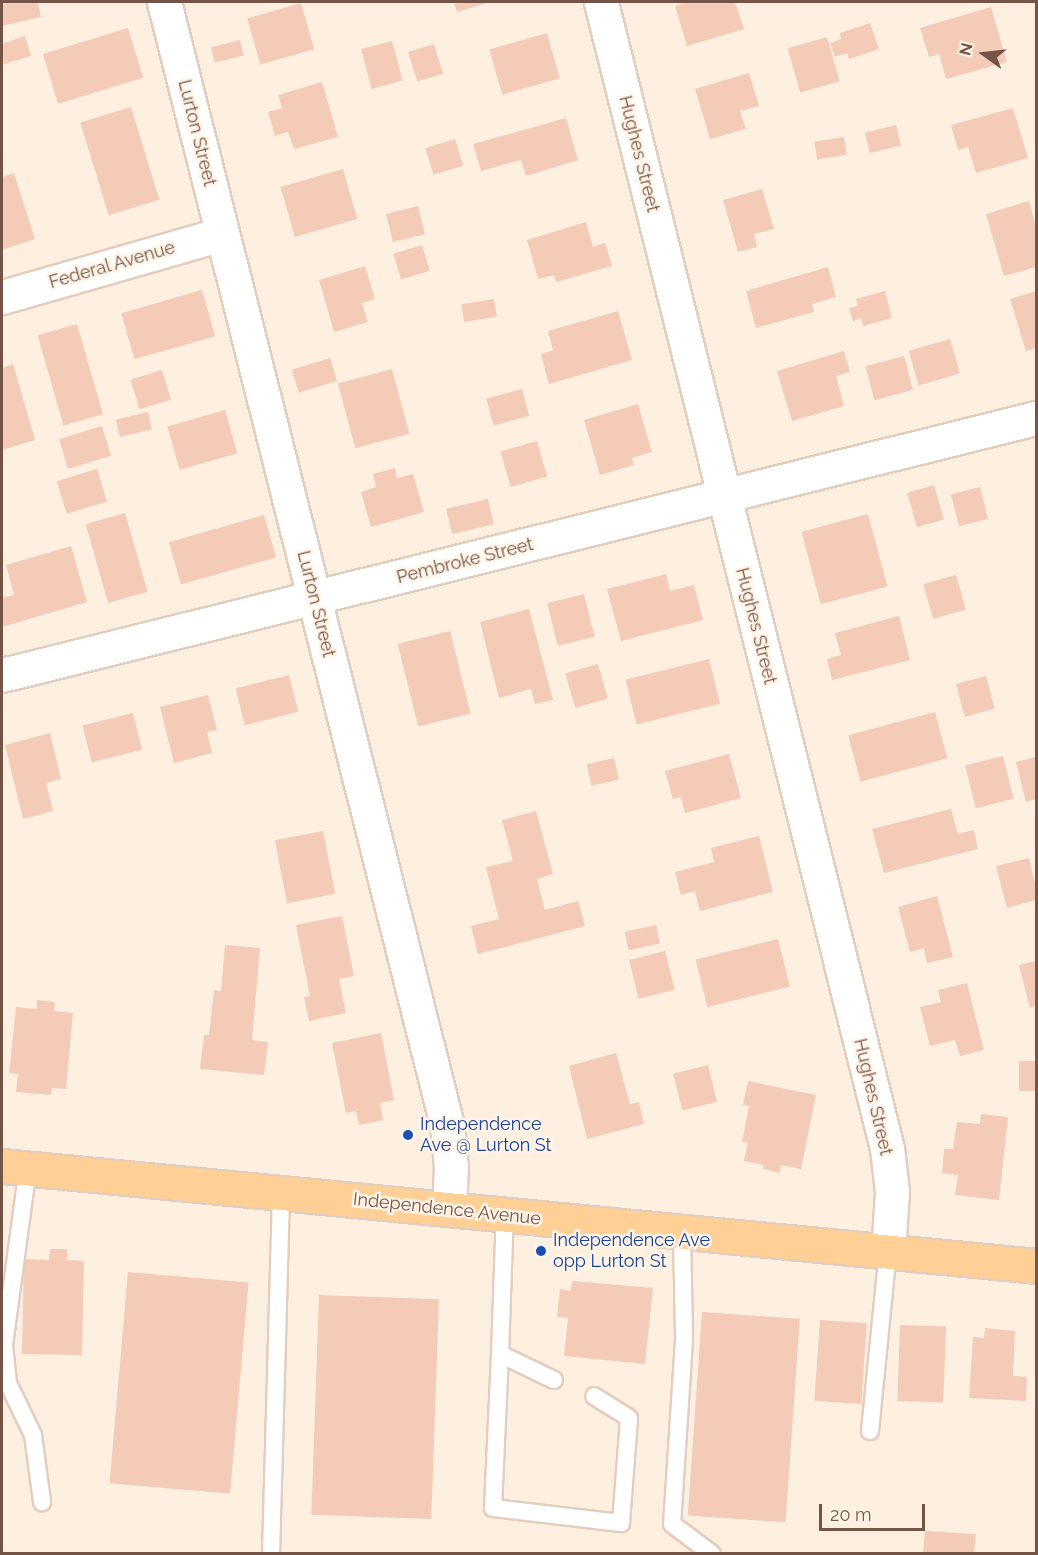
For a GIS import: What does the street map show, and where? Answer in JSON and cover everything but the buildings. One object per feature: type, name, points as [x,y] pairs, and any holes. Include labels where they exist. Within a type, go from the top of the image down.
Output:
[{"type":"main road","name":"Independence Avenue","points":[[15,1167],[1036,1266]]},
{"type":"street","name":"Lurton Street","points":[[164,2],[447,1125],[451,1167],[449,1209]]},
{"type":"street","name":"Hughes Street","points":[[601,2],[887,1148],[892,1192],[888,1252]]},
{"type":"street","name":"Federal Avenue","points":[[2,297],[222,234]]},
{"type":"street","name":"Pembroke Street","points":[[2,675],[1036,418]]},
{"type":"lane","points":[[15,1167],[3,1344],[8,1383],[33,1435],[42,1502]]},
{"type":"lane","points":[[271,1554],[281,1193]]},
{"type":"lane","points":[[505,1214],[493,1508],[621,1523],[628,1418],[594,1396]]},
{"type":"lane","points":[[682,1232],[684,1340],[672,1524],[712,1554]]},
{"type":"lane","points":[[870,1431],[888,1252]]},
{"type":"lane","points":[[500,1354],[554,1380]]},
{"type":"place","name":"Independence Ave @ Lurton St","points":[[408,1135]]},
{"type":"place","name":"Independence Ave opp Lurton St","points":[[541,1251]]}]
